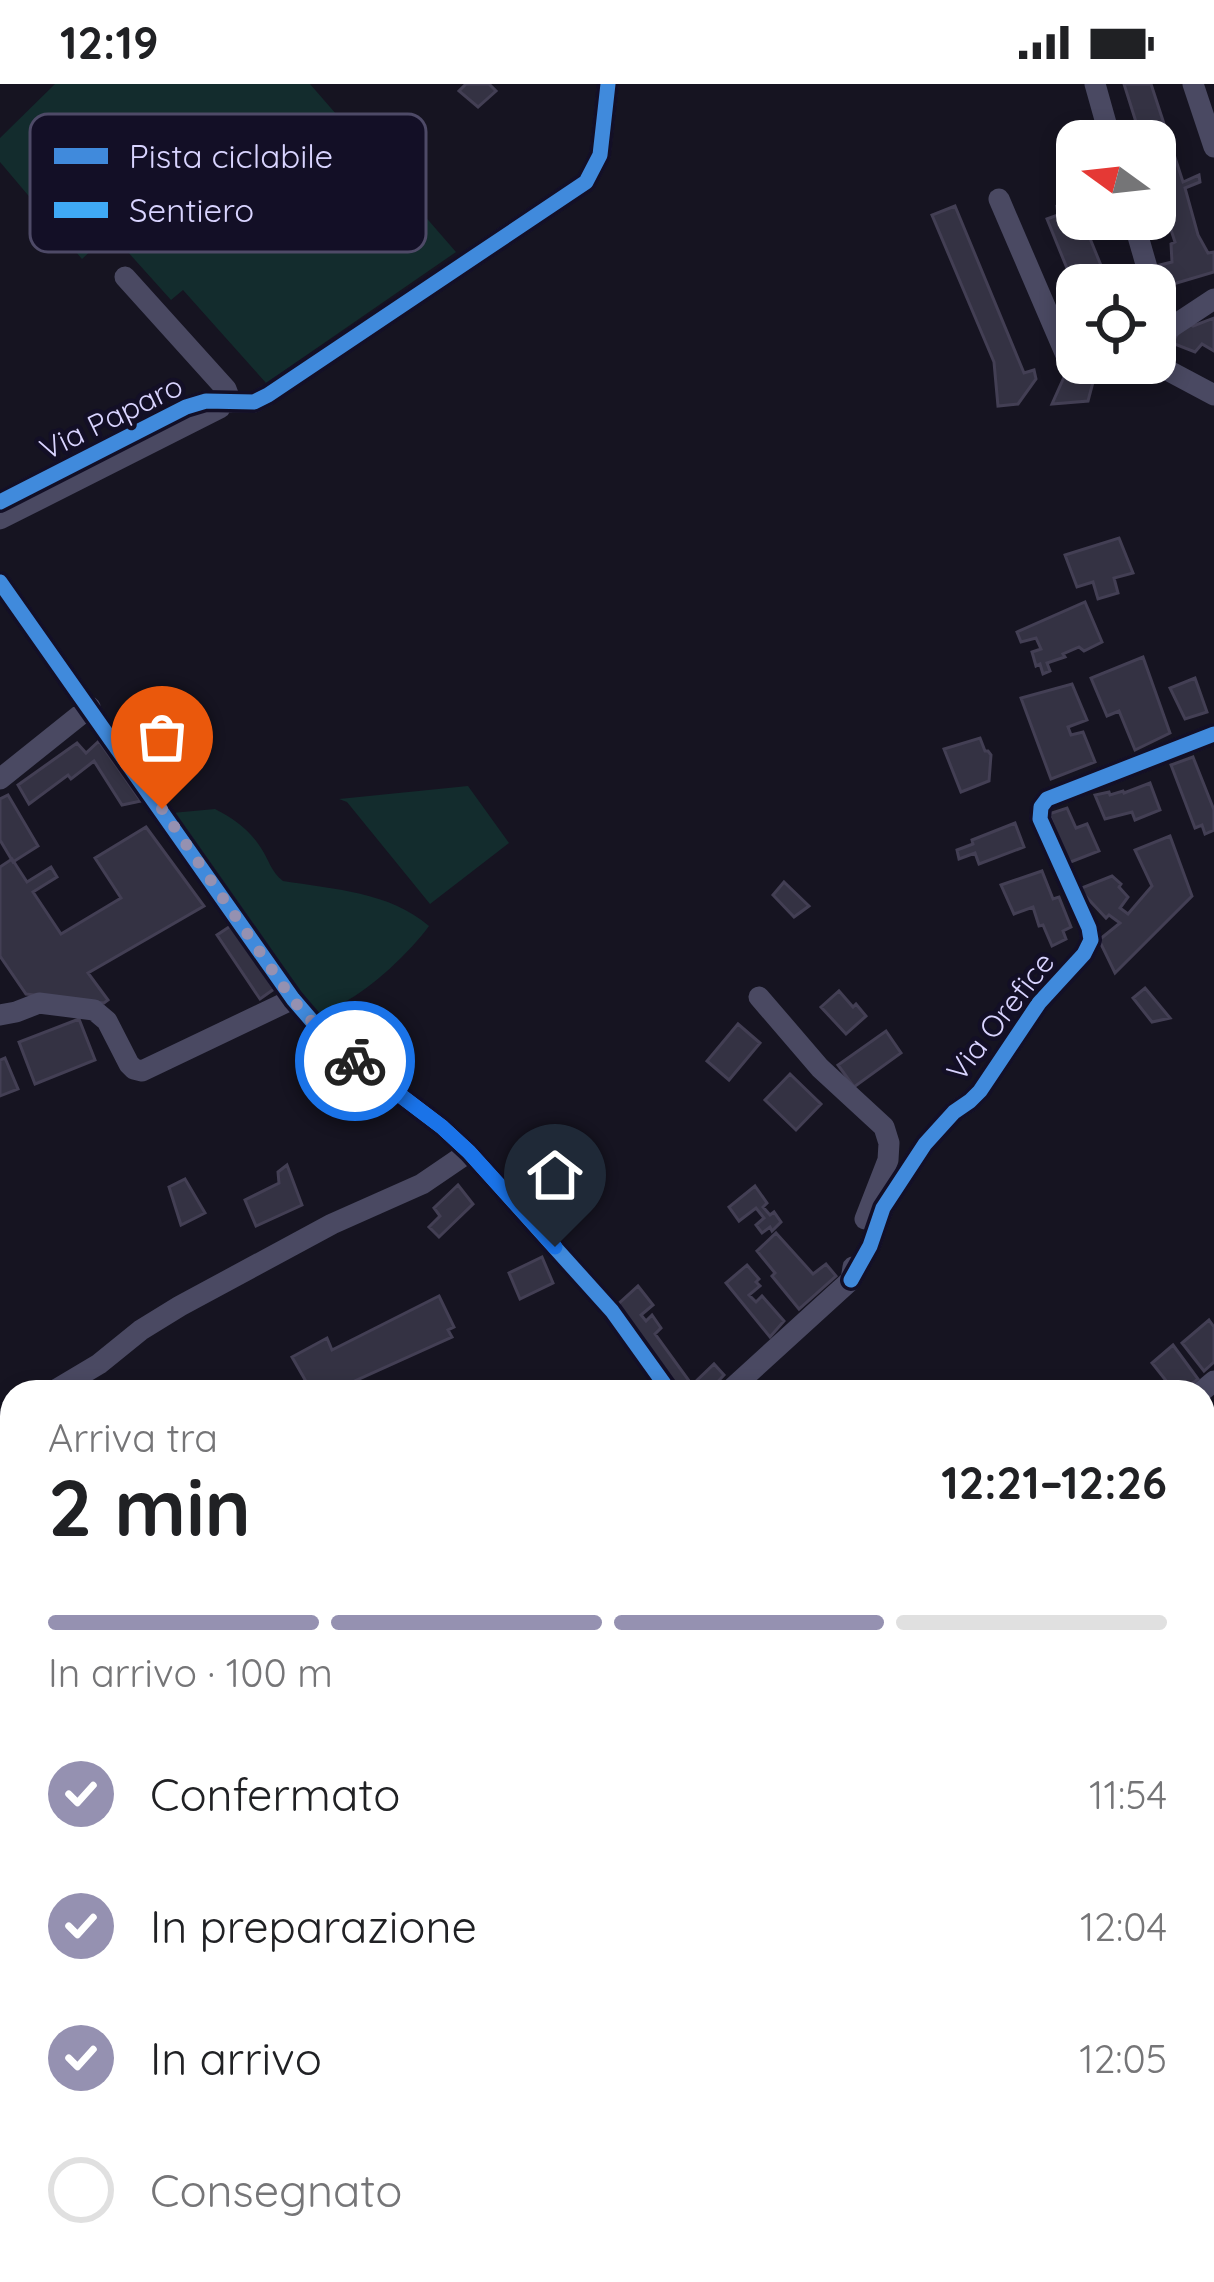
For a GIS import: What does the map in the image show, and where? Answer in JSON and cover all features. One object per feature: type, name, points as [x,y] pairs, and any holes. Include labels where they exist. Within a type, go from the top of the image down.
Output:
[{"type":"street","name":"Via Paparo","points":[[0,502],[186,407],[206,401],[254,402],[268,395],[586,182],[600,155],[608,84]]},
{"type":"street","points":[[1095,84],[1105,120]]},
{"type":"street","points":[[1193,84],[1214,147]]},
{"type":"street","points":[[999,199],[1056,332]]},
{"type":"street","points":[[125,277],[226,389],[231,402]]},
{"type":"street","points":[[1176,324],[1214,299]]},
{"type":"street","points":[[1176,375],[1214,395]]},
{"type":"street","name":"Via Paparo","points":[[0,520],[231,402]]},
{"type":"street","points":[[0,582],[292,999],[330,1042],[469,1152],[612,1311],[661,1380]]},
{"type":"street","points":[[0,779],[90,707]]},
{"type":"street","name":"Via Orefice","points":[[851,1280],[883,1208],[925,1144],[980,1091],[1039,1004],[1091,940],[1040,819],[1041,807],[1047,799],[1214,734]]},
{"type":"street","points":[[741,1380],[851,1280],[859,1234],[888,1160],[889,1143],[884,1127],[820,1068],[759,997]]},
{"type":"street","points":[[0,1015],[39,1003],[94,1010],[107,1021],[129,1064],[142,1070],[292,999]]},
{"type":"street","points":[[72,1380],[198,1296],[332,1224],[422,1184],[469,1152]]},
{"type":"green space","points":[[55,84],[310,84],[336,114],[30,114],[30,197],[0,162],[0,138]]},
{"type":"green space","points":[[426,217],[456,252],[266,383],[183,290],[171,300],[128,252],[426,252]]},
{"type":"green space","points":[[468,786],[509,843],[430,904],[347,802],[339,799]]},
{"type":"green space","points":[[215,809],[251,835],[283,881],[379,899],[429,926],[378,979],[318,1015],[172,813]]},
{"type":"building","points":[[466,84],[489,84],[496,91],[478,107],[459,91]]},
{"type":"building","points":[[1124,84],[1151,84],[1163,120],[1135,120]]},
{"type":"building","points":[[1176,161],[1183,182],[1199,175],[1200,182],[1185,188],[1198,235],[1208,253],[1214,252],[1214,272],[1176,283],[1176,264],[1164,264],[1172,262],[1171,244],[1175,242]]},
{"type":"building","points":[[955,206],[1024,373],[1034,370],[1036,379],[1018,404],[998,406],[994,362],[932,215]]},
{"type":"building","points":[[1056,216],[1056,240],[1091,240],[1100,264],[1065,264],[1047,219]]},
{"type":"building","points":[[1214,318],[1214,351],[1202,344],[1195,352],[1176,345],[1185,322],[1193,326]]},
{"type":"building","points":[[1061,384],[1092,384],[1088,401],[1052,404]]},
{"type":"building","points":[[1119,538],[1133,573],[1114,578],[1118,593],[1098,599],[1093,582],[1077,587],[1065,555]]},
{"type":"building","points":[[1085,602],[1102,642],[1063,654],[1065,657],[1047,663],[1050,671],[1043,674],[1032,652],[1041,649],[1036,638],[1021,642],[1017,632]]},
{"type":"building","points":[[1143,657],[1170,733],[1135,750],[1119,711],[1107,716],[1091,678]]},
{"type":"building","points":[[1195,678],[1207,712],[1185,719],[1170,688]]},
{"type":"building","points":[[1072,684],[1087,720],[1068,727],[1071,735],[1083,732],[1095,762],[1051,779],[1021,698]]},
{"type":"building","points":[[980,738],[991,755],[989,781],[961,792],[944,749]]},
{"type":"building","points":[[99,741],[141,801],[122,805],[94,761],[29,804],[18,785],[77,743],[86,753]]},
{"type":"building","points":[[1193,757],[1214,810],[1214,830],[1205,834],[1202,825],[1195,828],[1171,765]]},
{"type":"building","points":[[1150,783],[1160,810],[1135,820],[1132,812],[1105,819],[1095,795],[1124,793]]},
{"type":"building","points":[[8,795],[38,846],[13,862],[0,840],[0,799]]},
{"type":"building","points":[[1067,808],[1076,828],[1087,824],[1099,851],[1068,863],[1049,814]]},
{"type":"building","points":[[1015,823],[1024,847],[979,864],[975,853],[959,859],[957,850],[973,844],[972,840]]},
{"type":"building","points":[[146,827],[204,906],[88,973],[108,1000],[104,1003],[26,994],[0,956],[0,867],[12,859],[27,882],[51,867],[57,877],[33,892],[61,934],[121,898],[95,858]]},
{"type":"building","points":[[1170,836],[1192,896],[1115,973],[1099,940],[1120,923],[1109,915],[1106,918],[1079,889],[1112,876],[1128,897],[1120,908],[1128,914],[1152,886],[1135,850]]},
{"type":"building","points":[[1042,871],[1071,927],[1063,931],[1066,939],[1052,946],[1033,907],[1014,914],[1001,885]]},
{"type":"building","points":[[784,882],[809,906],[794,917],[773,895]]},
{"type":"building","points":[[232,925],[274,989],[260,999],[217,935]]},
{"type":"building","points":[[1145,988],[1170,1018],[1152,1022],[1133,998]]},
{"type":"building","points":[[839,991],[866,1016],[846,1034],[821,1007]]},
{"type":"building","points":[[79,1019],[95,1060],[35,1084],[19,1042]]},
{"type":"building","points":[[738,1024],[760,1043],[729,1080],[707,1061]]},
{"type":"building","points":[[886,1031],[901,1053],[854,1087],[838,1065]]},
{"type":"building","points":[[5,1058],[18,1089],[0,1096],[0,1060]]},
{"type":"building","points":[[790,1074],[821,1104],[796,1130],[765,1100]]},
{"type":"building","points":[[287,1165],[302,1205],[256,1226],[245,1200],[279,1183],[278,1172]]},
{"type":"building","points":[[185,1179],[205,1213],[181,1225],[169,1187]]},
{"type":"building","points":[[458,1185],[473,1204],[439,1237],[429,1227],[440,1216],[434,1208]]},
{"type":"building","points":[[755,1186],[767,1203],[763,1207],[781,1222],[772,1231],[770,1227],[762,1233],[756,1225],[764,1218],[756,1208],[739,1221],[729,1207]]},
{"type":"building","points":[[776,1233],[813,1274],[826,1264],[836,1276],[799,1309],[757,1251]]},
{"type":"building","points":[[542,1257],[553,1283],[520,1299],[509,1273]]},
{"type":"building","points":[[747,1265],[760,1286],[749,1295],[756,1302],[762,1296],[784,1321],[770,1337],[726,1283]]},
{"type":"building","points":[[638,1286],[653,1305],[641,1315],[646,1321],[652,1315],[661,1328],[655,1334],[688,1380],[672,1380],[615,1307]]},
{"type":"building","points":[[439,1296],[454,1327],[448,1330],[452,1337],[357,1380],[305,1380],[292,1357],[327,1338],[332,1350]]},
{"type":"building","points":[[1209,1320],[1214,1327],[1214,1362],[1204,1371],[1182,1343]]},
{"type":"building","points":[[1173,1345],[1198,1379],[1165,1380],[1152,1363]]},
{"type":"building","points":[[714,1364],[724,1375],[719,1380],[697,1380]]},
{"type":"cycle path","points":[[0,502],[186,407],[206,401],[254,402],[268,395],[586,182],[600,155],[608,84]]},
{"type":"cycle path","points":[[0,582],[293,999],[330,1042],[469,1152],[612,1311],[661,1380]]},
{"type":"cycle path","points":[[851,1280],[883,1208],[925,1144],[980,1091],[1039,1003],[1091,940],[1040,819],[1041,807],[1047,799],[1214,734]]},
{"type":"way so far","points":[[162,809],[292,999],[330,1042],[355,1061]]},
{"type":"route","points":[[355,1061],[469,1152],[555,1247]]}]
